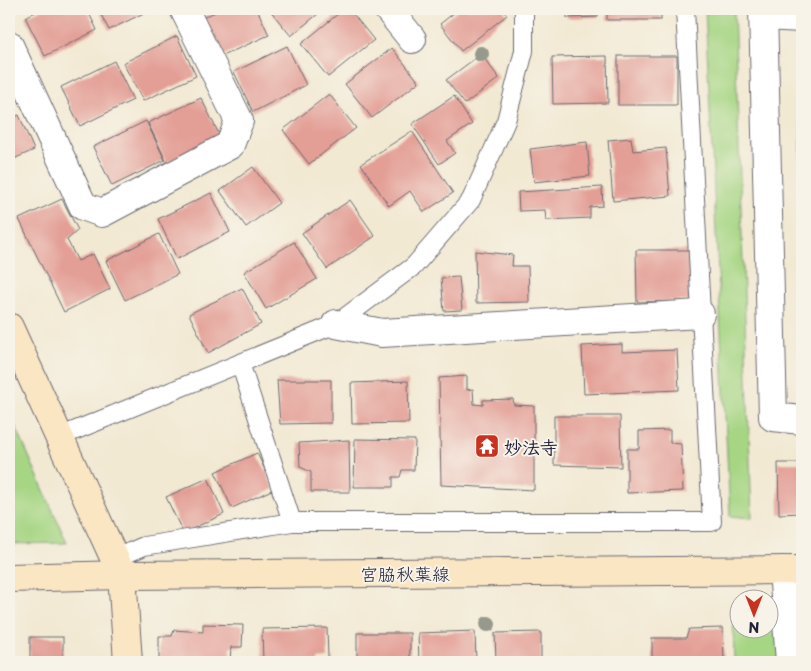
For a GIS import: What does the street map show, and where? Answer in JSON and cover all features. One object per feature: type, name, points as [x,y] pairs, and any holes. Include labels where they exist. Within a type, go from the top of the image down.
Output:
[{"type":"street","points":[[9,45],[83,206],[102,213],[230,145],[239,121],[184,9]]},
{"type":"street","points":[[388,9],[412,39]]},
{"type":"street","points":[[802,18],[763,12],[773,417],[802,420]]},
{"type":"street","points":[[336,324],[382,333],[700,314]]},
{"type":"street","points":[[9,327],[118,567],[128,662]]},
{"type":"street","name":"宮脇秋葉線","points":[[9,578],[118,567],[792,570]]},
{"type":"street","points":[[790,662],[792,570]]},
{"type":"lane","points":[[59,437],[336,324],[414,266],[472,200],[506,121],[524,51],[524,9]]},
{"type":"lane","points":[[118,567],[144,546],[292,522],[712,522],[685,9]]},
{"type":"lane","points":[[240,363],[292,522]]},
{"type":"green space","points":[[705,9],[734,9],[752,518],[730,516]]},
{"type":"green space","points":[[9,411],[67,543],[9,544]]},
{"type":"green space","points":[[778,611],[786,613],[790,662],[734,662],[733,638],[778,638]]},
{"type":"building","points":[[42,9],[87,9],[97,30],[45,56],[25,17]]},
{"type":"building","points":[[98,9],[152,9],[109,30]]},
{"type":"building","points":[[222,9],[257,9],[269,35],[215,59],[197,20]]},
{"type":"building","points":[[269,9],[324,9],[291,36]]},
{"type":"building","points":[[344,9],[349,9],[374,40],[328,77],[301,44]]},
{"type":"building","points":[[459,9],[503,9],[507,15],[461,51],[440,24]]},
{"type":"building","points":[[567,9],[598,9],[598,17],[567,18]]},
{"type":"building","points":[[607,9],[661,9],[661,20],[607,20]]},
{"type":"building","points":[[177,36],[196,76],[143,101],[123,63]]},
{"type":"building","points":[[287,46],[306,85],[253,112],[234,72]]},
{"type":"building","points":[[392,48],[419,82],[372,118],[345,84]]},
{"type":"building","points":[[481,54],[499,78],[465,104],[446,80]]},
{"type":"building","points":[[607,56],[608,103],[553,104],[552,57]]},
{"type":"building","points":[[618,56],[677,56],[677,105],[618,105]]},
{"type":"building","points":[[114,61],[133,100],[80,126],[61,87]]},
{"type":"building","points":[[329,94],[356,128],[309,164],[283,130]]},
{"type":"building","points":[[454,96],[472,124],[447,141],[455,153],[439,164],[412,124]]},
{"type":"building","points":[[201,98],[220,136],[167,163],[148,123]]},
{"type":"building","points":[[19,115],[34,150],[9,161],[9,120]]},
{"type":"building","points":[[800,118],[802,118],[802,158],[800,158]]},
{"type":"building","points":[[146,121],[165,160],[112,186],[93,147]]},
{"type":"building","points":[[412,131],[453,193],[424,212],[410,191],[389,206],[361,164]]},
{"type":"building","points":[[631,138],[633,151],[666,148],[670,196],[613,201],[608,140]]},
{"type":"building","points":[[587,142],[590,176],[534,182],[530,149]]},
{"type":"building","points":[[253,167],[279,203],[246,227],[220,191]]},
{"type":"building","points":[[602,187],[603,206],[590,207],[590,218],[546,220],[545,210],[519,211],[518,192]]},
{"type":"building","points":[[211,193],[230,232],[177,259],[158,219]]},
{"type":"building","points":[[62,199],[78,230],[67,240],[78,261],[93,254],[110,289],[64,312],[19,219]]},
{"type":"building","points":[[350,200],[375,236],[327,269],[302,233]]},
{"type":"building","points":[[159,234],[178,274],[125,300],[106,261]]},
{"type":"building","points":[[294,242],[317,279],[266,309],[244,272]]},
{"type":"building","points":[[636,250],[690,250],[691,301],[637,302]]},
{"type":"building","points":[[475,251],[513,255],[512,266],[528,266],[529,302],[476,303]]},
{"type":"building","points":[[459,277],[462,310],[444,311],[441,278]]},
{"type":"building","points":[[242,288],[261,324],[208,353],[189,314]]},
{"type":"building","points":[[622,344],[622,352],[677,350],[679,390],[584,394],[582,346]]},
{"type":"building","name":"妙法寺","points":[[467,376],[467,390],[473,389],[474,404],[483,405],[483,400],[513,399],[514,405],[534,406],[534,490],[441,485],[439,378]]},
{"type":"building","points":[[277,380],[331,380],[331,423],[280,424]]},
{"type":"building","points":[[408,381],[409,423],[352,424],[351,383]]},
{"type":"building","points":[[554,416],[620,416],[621,467],[554,465]]},
{"type":"building","points":[[670,430],[670,443],[681,444],[683,491],[627,493],[627,449],[639,449],[639,431]]},
{"type":"building","points":[[355,439],[415,440],[414,470],[402,470],[400,477],[393,477],[393,487],[354,487]]},
{"type":"building","points":[[349,440],[350,492],[311,492],[311,472],[300,467],[299,443]]},
{"type":"building","points":[[257,453],[274,489],[232,508],[215,472]]},
{"type":"building","points":[[778,463],[802,463],[802,513],[779,514]]},
{"type":"building","points":[[208,478],[224,514],[183,533],[166,497]]},
{"type":"building","points":[[203,624],[243,625],[242,647],[231,647],[230,662],[159,661],[159,636],[172,636],[174,630],[203,632]]},
{"type":"building","points":[[327,628],[328,658],[318,659],[318,662],[263,662],[262,629]]},
{"type":"building","points":[[723,628],[724,662],[652,662],[652,638],[686,638],[689,629]]},
{"type":"building","points":[[475,631],[476,662],[419,662],[418,633]]},
{"type":"building","points":[[541,632],[541,662],[496,662],[495,633]]},
{"type":"building","points":[[357,633],[410,633],[410,662],[357,662]]},
{"type":"building","points":[[30,637],[63,637],[63,662],[30,662]]},
{"type":"place","name":"妙法寺","points":[[487,446]]}]
